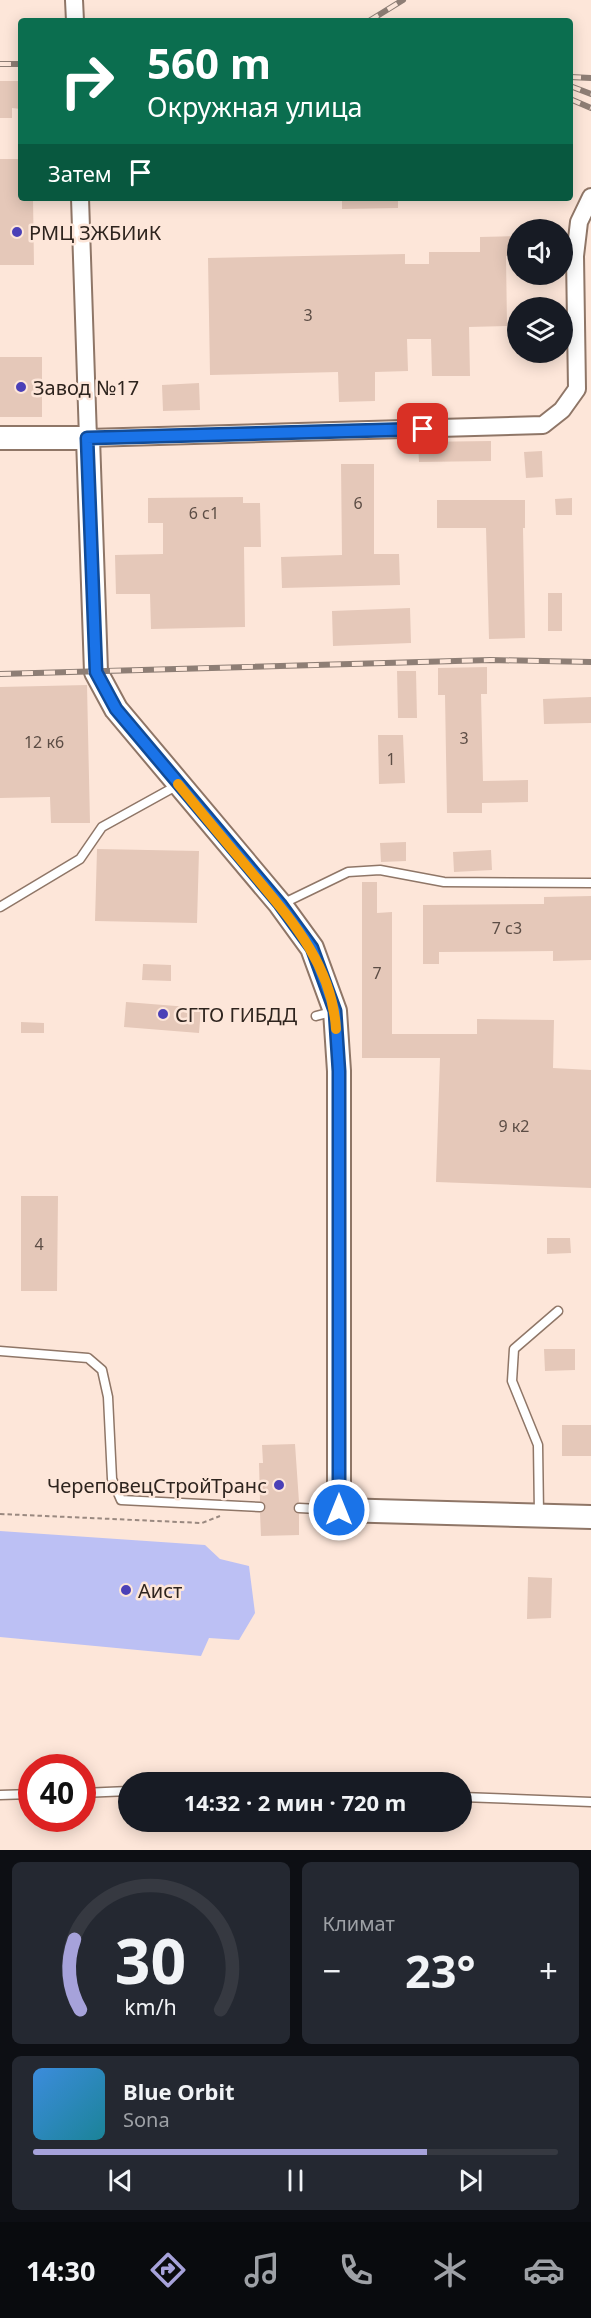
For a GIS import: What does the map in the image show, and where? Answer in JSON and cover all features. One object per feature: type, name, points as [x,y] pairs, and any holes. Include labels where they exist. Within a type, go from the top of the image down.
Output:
[{"type":"street","points":[[74,0],[75,18]]},
{"type":"street","points":[[0,438],[87,438],[543,425],[562,410],[577,389],[575,256],[591,197]]},
{"type":"street","points":[[80,201],[96,672],[116,709],[280,904],[312,948],[339,1071],[339,1510],[591,1517]]},
{"type":"lane","points":[[0,907],[80,859],[102,827],[178,784]]},
{"type":"lane","points":[[280,904],[348,872],[380,870],[444,882],[591,883]]},
{"type":"lane","points":[[539,1515],[538,1445],[512,1381],[514,1349],[558,1311]]},
{"type":"lane","points":[[0,1351],[88,1358],[102,1370],[108,1397],[112,1479],[121,1500],[260,1507]]},
{"type":"lane","points":[[299,1508],[339,1510]]},
{"type":"lane","points":[[96,1792],[118,1791]]},
{"type":"lane","points":[[0,1795],[18,1794]]},
{"type":"lane","points":[[472,1797],[591,1802]]},
{"type":"path","points":[[0,1514],[202,1522],[221,1516]]},
{"type":"shaded area","name":"Аист","points":[[0,1531],[205,1545],[220,1559],[249,1566],[255,1613],[239,1640],[209,1638],[201,1656],[0,1637]]},
{"type":"building","points":[[0,81],[18,81],[18,109],[12,108],[12,118],[0,118]]},
{"type":"building","name":"РМЦ ЗЖБИиК","points":[[0,159],[18,159],[18,201],[33,201],[34,265],[0,265]]},
{"type":"building","points":[[342,201],[398,201],[398,208],[342,209]]},
{"type":"building","points":[[507,236],[507,326],[469,327],[470,376],[432,376],[431,339],[407,339],[408,371],[375,372],[375,401],[339,402],[338,372],[210,375],[208,258],[405,254],[405,264],[429,264],[429,252],[480,252],[480,237]]},
{"type":"building","name":"Завод №17","points":[[0,357],[42,357],[42,417],[0,417]]},
{"type":"building","points":[[199,383],[200,410],[163,411],[162,385]]},
{"type":"building","points":[[491,441],[491,461],[419,462],[418,442]]},
{"type":"building","points":[[542,451],[543,477],[526,478],[524,452]]},
{"type":"building","points":[[341,464],[374,464],[374,554],[399,554],[400,585],[282,588],[281,557],[342,555]]},
{"type":"building","points":[[243,497],[243,503],[260,503],[261,547],[244,547],[245,627],[151,629],[150,594],[116,594],[115,555],[163,554],[163,523],[148,523],[148,498]]},
{"type":"building","points":[[572,498],[572,515],[556,515],[555,499]]},
{"type":"building","points":[[437,500],[525,500],[525,528],[523,528],[525,638],[489,639],[486,528],[437,528]]},
{"type":"building","points":[[548,593],[562,593],[562,631],[548,631]]},
{"type":"building","points":[[410,608],[411,643],[333,646],[332,611]]},
{"type":"building","points":[[487,667],[487,694],[481,694],[483,781],[528,780],[528,802],[482,803],[482,813],[447,813],[445,695],[438,695],[438,668]]},
{"type":"building","points":[[397,671],[416,671],[417,718],[398,718]]},
{"type":"building","points":[[87,685],[90,823],[51,823],[50,797],[0,798],[0,687]]},
{"type":"building","points":[[591,697],[591,723],[544,724],[543,699]]},
{"type":"building","points":[[378,735],[403,735],[405,783],[379,784]]},
{"type":"building","points":[[406,842],[406,861],[381,862],[380,843]]},
{"type":"building","points":[[97,849],[199,851],[197,923],[95,921]]},
{"type":"building","points":[[491,850],[492,870],[454,872],[453,852]]},
{"type":"building","points":[[362,882],[377,882],[377,913],[392,912],[392,1034],[477,1034],[477,1019],[554,1020],[553,1068],[591,1070],[591,1188],[436,1182],[440,1058],[362,1058]]},
{"type":"building","points":[[591,896],[591,960],[553,961],[553,951],[439,952],[439,964],[423,964],[423,905],[544,904],[544,897]]},
{"type":"building","points":[[143,964],[171,965],[171,981],[142,980]]},
{"type":"building","name":"СГТО ГИБДД","points":[[126,1002],[201,1008],[199,1033],[124,1027]]},
{"type":"building","points":[[21,1022],[44,1023],[44,1033],[21,1033]]},
{"type":"building","points":[[21,1196],[58,1196],[57,1291],[21,1291]]},
{"type":"building","points":[[547,1238],[570,1238],[571,1253],[547,1254]]},
{"type":"building","points":[[544,1349],[575,1349],[575,1370],[545,1371]]},
{"type":"building","points":[[562,1425],[591,1425],[591,1456],[562,1456]]},
{"type":"building","name":"ЧереповецСтройТранс","points":[[295,1444],[299,1502],[293,1508],[299,1514],[299,1535],[261,1536],[260,1513],[266,1507],[260,1501],[259,1463],[263,1463],[262,1445]]},
{"type":"building","points":[[528,1577],[552,1578],[551,1618],[527,1619]]},
{"type":"railway","points":[[374,18],[403,0]]},
{"type":"railway","points":[[0,64],[18,64]]},
{"type":"railway","points":[[573,77],[591,78]]},
{"type":"railway","points":[[573,87],[591,94]]},
{"type":"railway","points":[[573,100],[591,108]]},
{"type":"railway","points":[[0,674],[490,660],[591,662]]},
{"type":"slow traffic","points":[[178,784],[280,904],[312,948],[335,1011],[336,1029]]},
{"type":"place","name":"РМЦ ЗЖБИиК","points":[[17,232]]},
{"type":"place","name":"Завод №17","points":[[21,387]]},
{"type":"place","name":"СГТО ГИБДД","points":[[163,1014]]},
{"type":"place","name":"ЧереповецСтройТранс","points":[[279,1485]]},
{"type":"place","name":"Аист","points":[[126,1590]]},
{"type":"route","points":[[339,1510],[339,1071],[335,1011],[312,948],[280,904],[249,870],[116,709],[96,672],[87,438],[423,429]]}]
